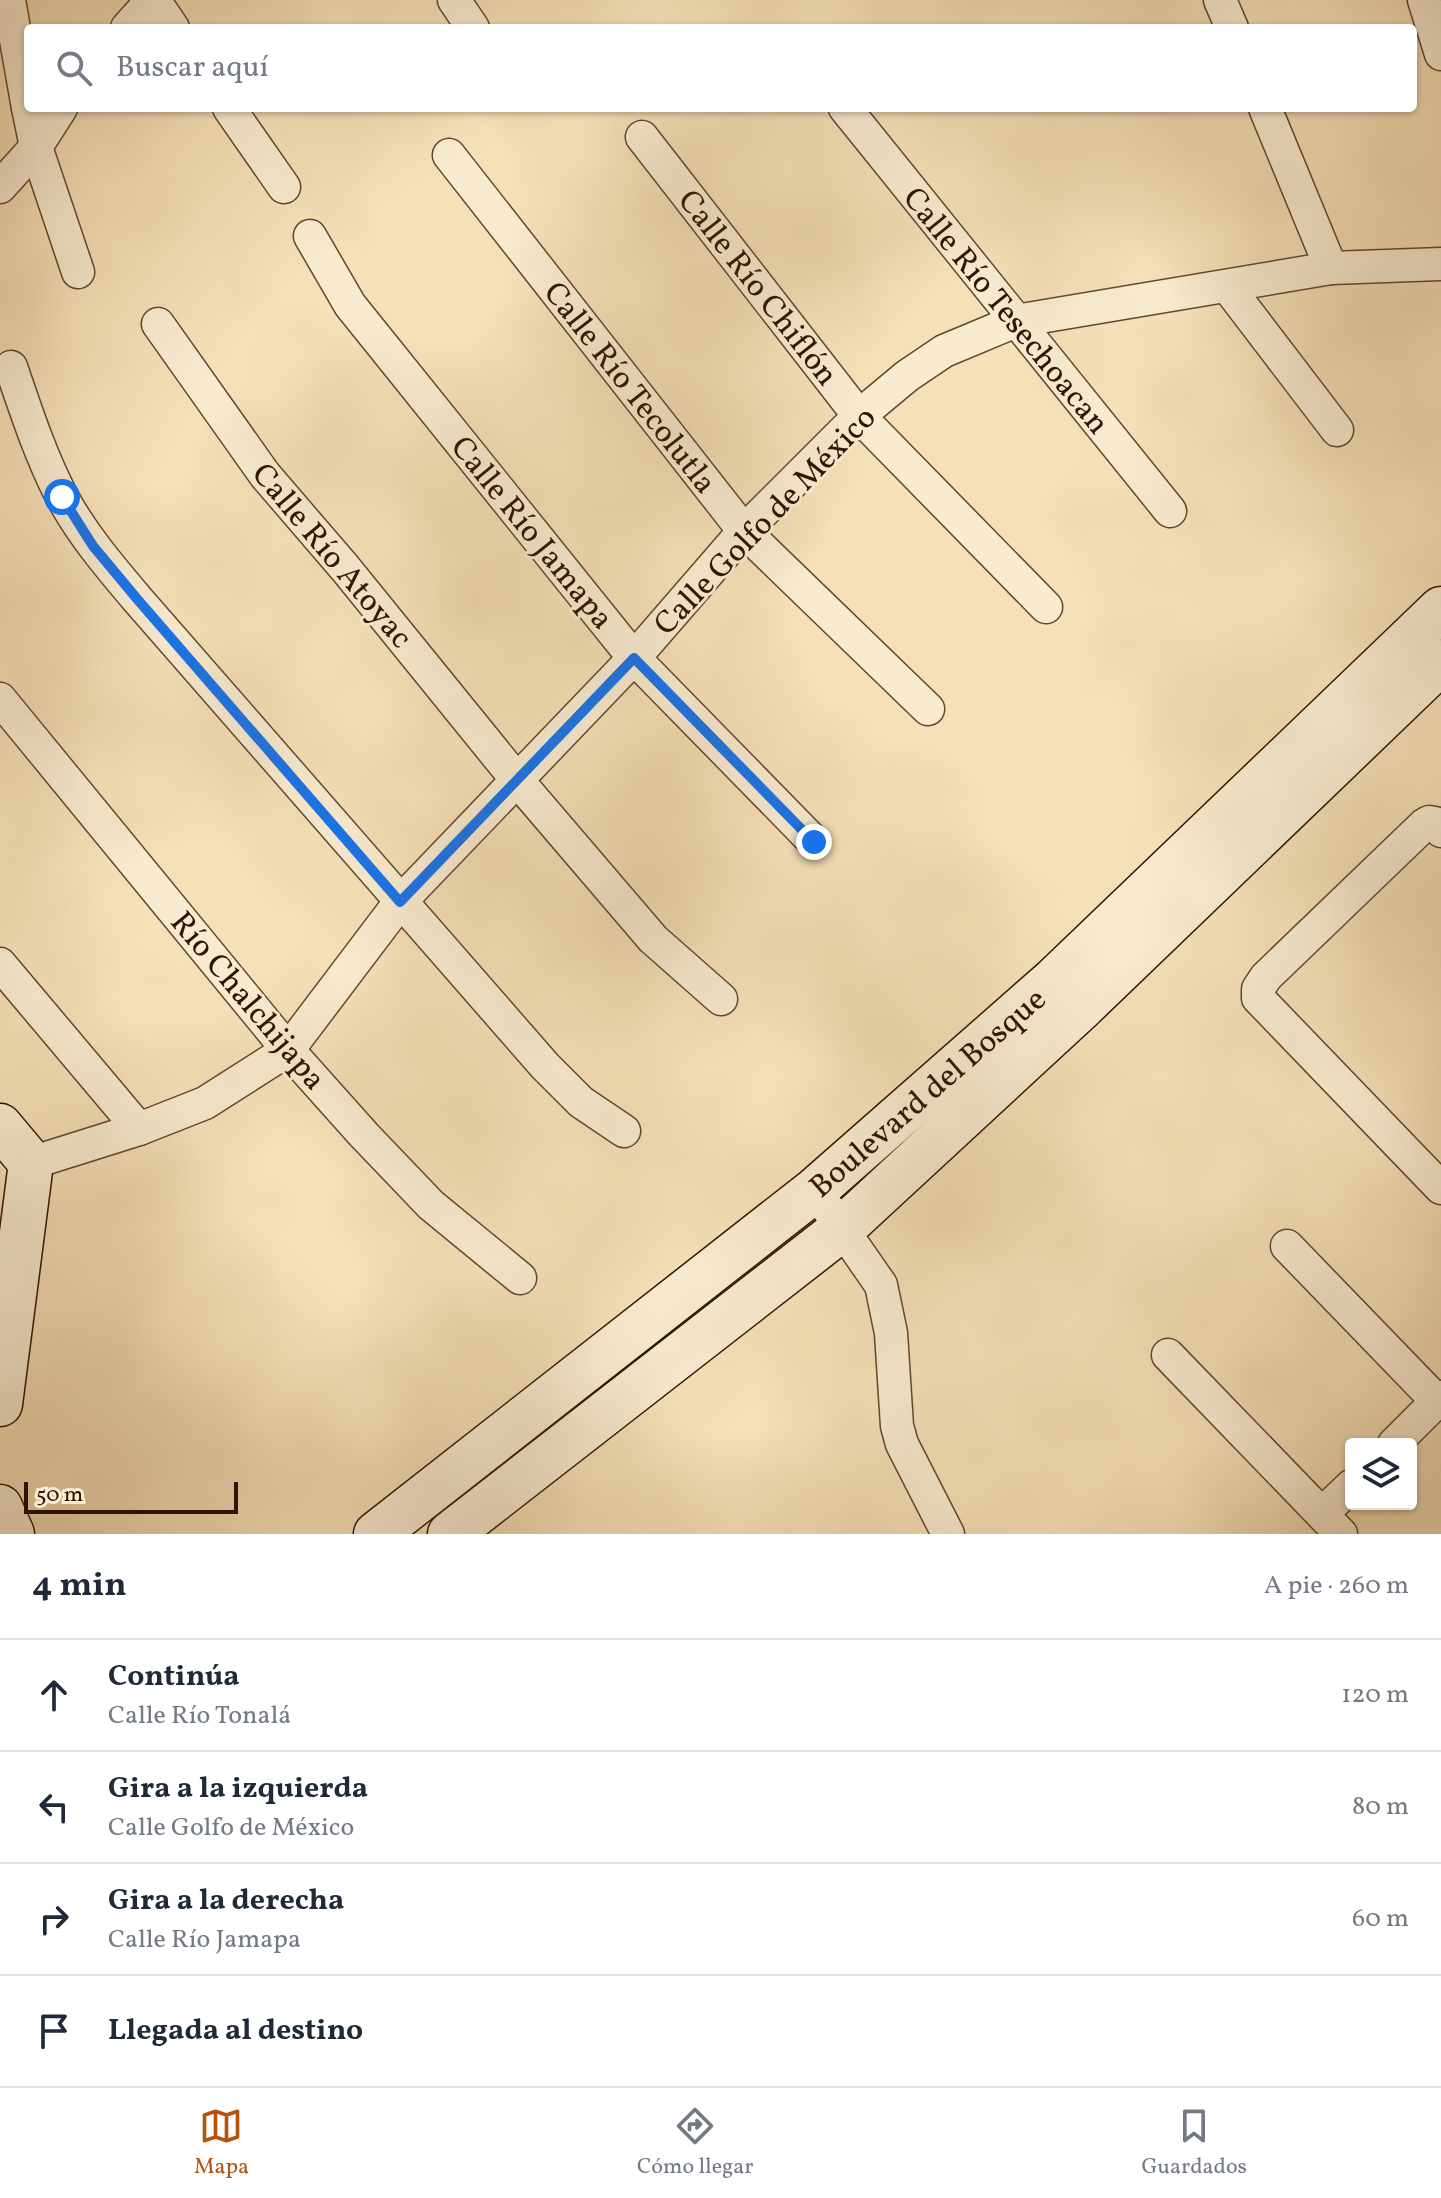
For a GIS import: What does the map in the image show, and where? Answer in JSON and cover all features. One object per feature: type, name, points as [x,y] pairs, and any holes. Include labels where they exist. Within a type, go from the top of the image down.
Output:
[{"type":"main road","name":"Boulevard del Bosque","points":[[450,1534],[843,1228],[1068,994],[1437,634]]},
{"type":"main road","name":"Boulevard del Bosque","points":[[376,1534],[1068,994]]},
{"type":"main road","points":[[0,1126],[31,1163],[2,1379]]},
{"type":"main road","points":[[626,1340],[655,1375]]},
{"type":"main road","points":[[0,1507],[12,1534]]},
{"type":"street","points":[[9,0],[24,85]]},
{"type":"street","points":[[131,24],[153,0],[170,24]]},
{"type":"street","points":[[454,0],[470,24]]},
{"type":"street","points":[[1220,0],[1230,24]]},
{"type":"street","points":[[1424,0],[1441,54]]},
{"type":"street","points":[[29,112],[36,147],[78,272]]},
{"type":"street","points":[[0,187],[36,147],[58,112]]},
{"type":"street","points":[[232,112],[284,187]]},
{"type":"street","name":"Calle Río Tesechoacan","points":[[848,112],[1170,511]]},
{"type":"street","points":[[1267,112],[1331,268]]},
{"type":"street","name":"Calle Río Chiflón","points":[[642,137],[859,416],[1046,607]]},
{"type":"street","name":"Calle Río Tecolutla","points":[[449,155],[744,531],[928,709]]},
{"type":"street","name":"Calle Río Jamapa","points":[[310,236],[350,305],[634,658],[814,842]]},
{"type":"street","name":"Calle Golfo de México","points":[[31,1163],[139,1129],[205,1103],[288,1050],[400,902],[634,658],[744,531],[859,416],[907,376],[944,351],[1016,321],[1331,268],[1441,264]]},
{"type":"street","points":[[1227,286],[1337,430]]},
{"type":"street","name":"Calle Río Atoyac","points":[[158,324],[265,475],[355,580],[517,780],[653,939],[721,999]]},
{"type":"street","points":[[11,367],[62,497],[93,546],[545,1066],[581,1102],[624,1131]]},
{"type":"street","name":"Río Chalchijapa","points":[[0,699],[288,1050],[431,1205],[520,1278]]},
{"type":"street","points":[[1441,831],[1435,823],[1424,825],[1266,977],[1258,989],[1258,998],[1441,1188]]},
{"type":"street","points":[[0,964],[139,1129]]},
{"type":"street","points":[[815,1190],[881,1285],[891,1333],[897,1426],[902,1444],[948,1534]]},
{"type":"street","points":[[1287,1246],[1439,1399],[1400,1438]]},
{"type":"street","points":[[1168,1355],[1331,1524],[1345,1497]]},
{"type":"route","points":[[62,497],[93,546],[138,600],[400,902],[634,658],[814,842]]}]
